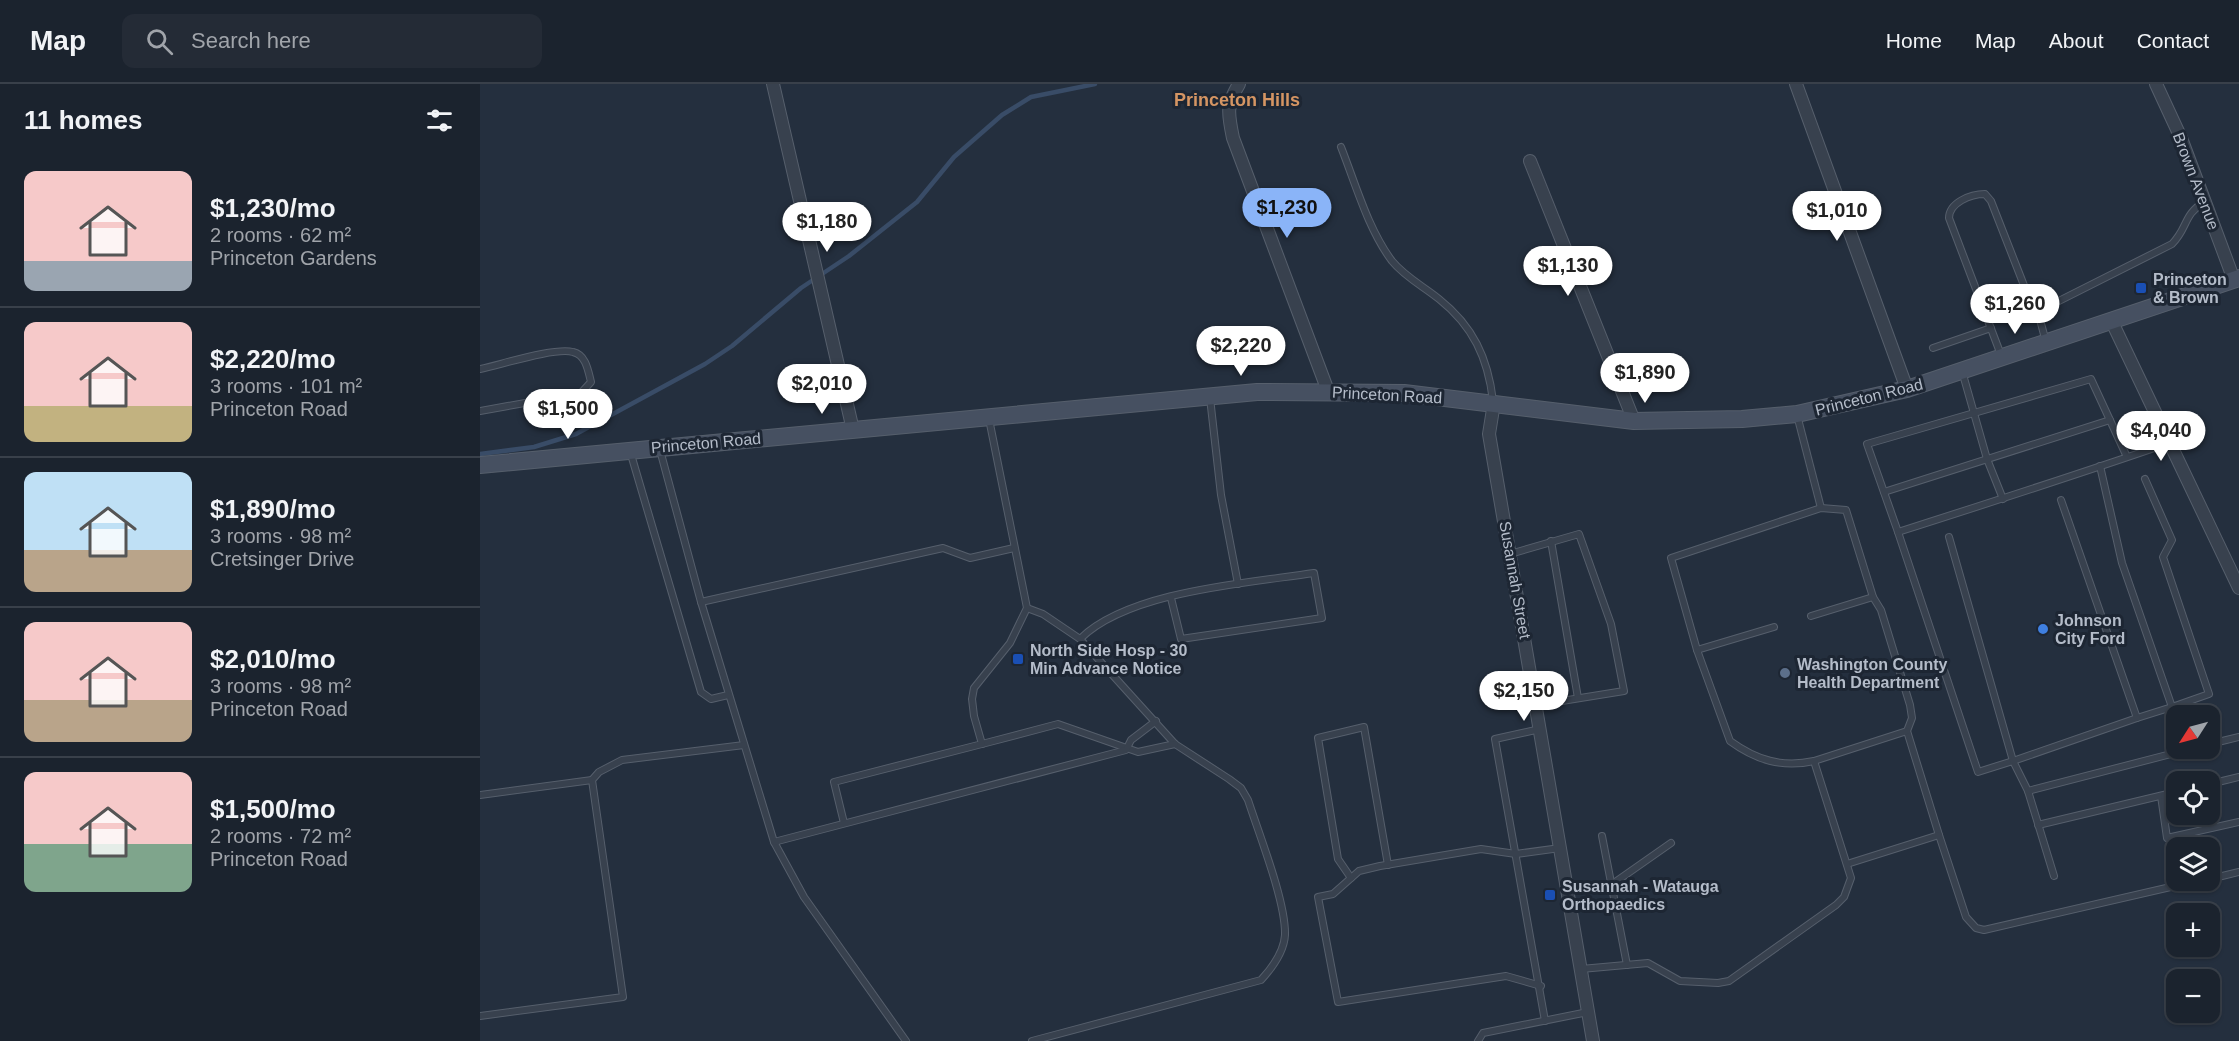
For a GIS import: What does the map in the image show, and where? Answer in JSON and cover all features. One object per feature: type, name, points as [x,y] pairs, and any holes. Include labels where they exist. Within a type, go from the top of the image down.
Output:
[{"type":"street","points":[[773,84],[853,430]]},
{"type":"street","points":[[1239,84],[1229,102],[1228,117],[1233,138],[1328,391]]},
{"type":"street","points":[[1796,84],[1907,389]]},
{"type":"street","name":"Brown Avenue","points":[[2156,84],[2181,138],[2237,279]]},
{"type":"street","points":[[1530,161],[1634,422]]},
{"type":"street","name":"Princeton Road","points":[[480,465],[630,451],[660,446],[1210,397],[1328,391],[1404,393],[1634,422],[1742,419],[1797,414],[1907,389],[2237,279]]},
{"type":"street","points":[[2112,322],[2239,588]]},
{"type":"street","name":"Susannah Street","points":[[1494,403],[1489,434],[1593,1041]]},
{"type":"lane","points":[[1341,147],[1381,245],[1413,281],[1439,299],[1470,330],[1490,371],[1494,403]]},
{"type":"lane","points":[[2002,358],[1949,218],[1949,210],[1953,204],[1979,194],[1985,194],[1991,201],[2038,316],[2046,343]]},
{"type":"lane","points":[[2038,316],[2047,305],[2172,244],[2180,236],[2185,219],[2192,209],[2205,201]]},
{"type":"lane","points":[[1933,348],[1991,328]]},
{"type":"lane","points":[[480,369],[556,352],[574,352],[586,361],[591,382],[581,393],[480,411]]},
{"type":"lane","points":[[1962,371],[1987,459],[2003,499]]},
{"type":"lane","points":[[2127,457],[2091,379],[1867,444],[1977,772],[2166,709]]},
{"type":"lane","points":[[1210,397],[1221,495],[1238,584]]},
{"type":"lane","points":[[1797,414],[1821,508]]},
{"type":"lane","points":[[982,744],[974,716],[972,699],[974,688],[1010,643],[1027,608],[988,417]]},
{"type":"lane","points":[[1884,492],[2110,420]]},
{"type":"lane","points":[[1898,532],[2169,443]]},
{"type":"lane","points":[[660,446],[701,602],[774,842],[804,897],[906,1041]]},
{"type":"lane","points":[[630,451],[701,692],[711,699],[728,695]]},
{"type":"lane","points":[[2100,466],[2122,563],[2171,705]]},
{"type":"lane","points":[[2145,479],[2172,540],[2163,557],[2209,694],[2178,705]]},
{"type":"lane","points":[[2061,500],[2137,718]]},
{"type":"lane","points":[[1907,731],[1793,766],[1780,765],[1739,748],[1730,741],[1697,650],[1671,558],[1821,508],[1846,510],[1873,597],[1881,610],[1910,705],[1912,718],[1907,731],[1939,835],[1966,918],[1976,928],[1984,930],[2166,888]]},
{"type":"lane","points":[[1510,554],[1579,534],[1611,624],[1624,690],[1537,705]]},
{"type":"lane","points":[[1949,537],[2013,761],[2028,791],[2054,876]]},
{"type":"lane","points":[[1551,541],[1578,698]]},
{"type":"lane","points":[[701,602],[943,548],[970,558],[1014,548]]},
{"type":"lane","points":[[1080,639],[1088,631],[1115,616],[1160,598],[1314,573],[1322,618],[1181,639],[1171,598]]},
{"type":"lane","points":[[1811,616],[1873,597]]},
{"type":"lane","points":[[1027,608],[1043,614],[1080,639],[1175,744],[1230,779],[1248,800],[1281,906],[1285,936],[1272,968],[1261,980],[1032,1041]]},
{"type":"lane","points":[[1697,650],[1774,627]]},
{"type":"lane","points":[[774,842],[1126,750],[1131,741],[1156,721]]},
{"type":"lane","points":[[844,823],[834,782],[1058,724],[1138,753],[1175,744]]},
{"type":"lane","points":[[1351,878],[1338,860],[1318,738],[1365,727],[1388,865]]},
{"type":"lane","points":[[1541,729],[1495,739],[1541,986],[1545,1021]]},
{"type":"lane","points":[[2220,742],[2239,737]]},
{"type":"lane","points":[[480,795],[592,780],[599,772],[622,760],[744,745]]},
{"type":"lane","points":[[2028,791],[2166,755]]},
{"type":"lane","points":[[1581,969],[1648,963],[1680,981],[1718,983],[1729,981],[1844,897],[1851,878],[1814,761]]},
{"type":"lane","points":[[2220,782],[2239,777]]},
{"type":"lane","points":[[480,1016],[623,997],[592,780]]},
{"type":"lane","points":[[2038,825],[2166,795]]},
{"type":"lane","points":[[2161,796],[2167,838],[2239,822]]},
{"type":"lane","points":[[1847,864],[1939,835]]},
{"type":"lane","points":[[1602,836],[1627,965]]},
{"type":"lane","points":[[1611,885],[1671,843]]},
{"type":"lane","points":[[1541,986],[1506,976],[1338,1002],[1318,897],[1333,894],[1359,871],[1388,865],[1481,849],[1516,854],[1561,848]]},
{"type":"lane","points":[[2220,877],[2239,872]]},
{"type":"lane","points":[[1478,1041],[1483,1033],[1588,1012]]},
{"type":"waterway","points":[[480,454],[534,447],[576,434],[705,364],[732,346],[801,288],[849,256],[917,202],[954,157],[1002,115],[1031,97],[1095,84]]},
{"type":"place","name":"Princeton & Brown","points":[[2141,288]]},
{"type":"place","name":"Johnson City Ford","points":[[2043,629]]},
{"type":"place","name":"North Side Hosp - 30 Min Advance Notice","points":[[1018,659]]},
{"type":"place","name":"Washington County Health Department","points":[[1785,673]]},
{"type":"place","name":"Susannah - Watauga Orthopaedics","points":[[1550,895]]},
{"type":"district","name":"Princeton Hills","points":[[1237,100]]}]
